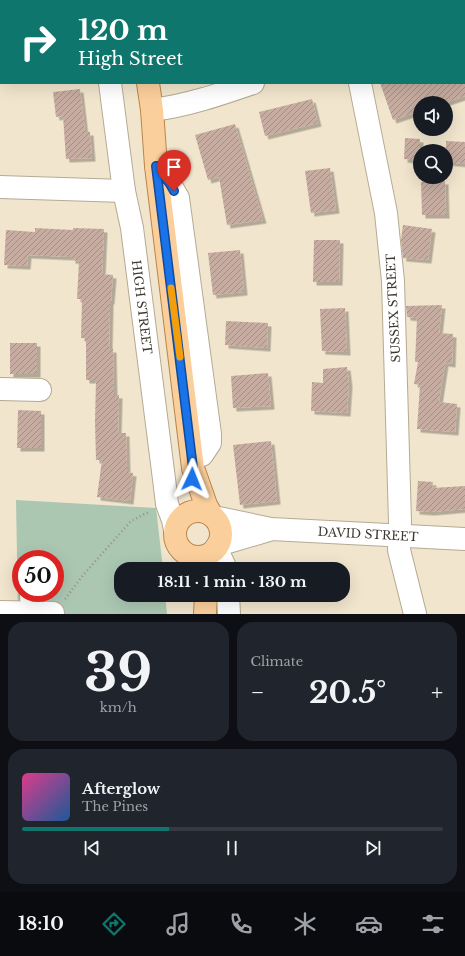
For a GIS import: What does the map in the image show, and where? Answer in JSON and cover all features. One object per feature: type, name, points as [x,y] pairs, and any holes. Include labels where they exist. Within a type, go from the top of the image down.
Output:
[{"type":"main road","points":[[148,84],[152,110],[156,166],[193,463],[206,505],[212,516]]},
{"type":"main road","points":[[178,532],[186,514],[193,511],[204,511],[218,522],[221,532],[214,553],[197,557],[190,555],[178,532],[188,499],[193,463]]},
{"type":"main road","name":"HIGH STREET","points":[[178,532],[190,562]]},
{"type":"street","name":"HIGH STREET","points":[[110,84],[124,191],[132,228],[166,498],[178,532]]},
{"type":"street","points":[[152,110],[165,109],[250,84]]},
{"type":"street","name":"SUSSEX STREET","points":[[360,84],[386,213],[390,246],[393,289],[400,536],[399,550],[416,614]]},
{"type":"street","points":[[0,187],[124,191]]},
{"type":"street","points":[[0,389],[40,390]]},
{"type":"street","name":"DAVID STREET","points":[[212,516],[270,529],[465,539]]},
{"type":"street","name":"DAVID STREET","points":[[214,553],[270,529]]},
{"type":"street","points":[[214,553],[221,562]]},
{"type":"street","points":[[228,602],[229,614]]},
{"type":"street","points":[[0,612],[32,603],[58,608]]},
{"type":"path","points":[[58,608],[71,589],[131,521],[152,511]]},
{"type":"green space","points":[[16,500],[156,508],[162,562],[114,562],[114,602],[166,602],[167,614],[18,614],[18,602],[64,602],[64,550],[17,550]]},
{"type":"building","points":[[380,84],[465,84],[465,96],[453,100],[453,96],[413,96],[413,113],[393,120]]},
{"type":"building","points":[[80,89],[85,132],[90,132],[92,158],[66,159],[63,116],[56,117],[53,92]]},
{"type":"building","points":[[312,99],[318,123],[265,136],[259,112]]},
{"type":"building","points":[[235,124],[263,220],[227,225],[219,177],[208,180],[195,135]]},
{"type":"building","points":[[405,138],[420,139],[420,144],[413,144],[413,160],[404,159]]},
{"type":"building","points":[[446,141],[465,142],[465,164],[453,163],[453,144],[446,144]]},
{"type":"building","points":[[330,168],[336,210],[311,213],[305,171]]},
{"type":"building","points":[[421,184],[445,184],[446,215],[422,215]]},
{"type":"building","points":[[403,225],[432,229],[428,260],[403,258],[401,240]]},
{"type":"building","points":[[35,228],[73,230],[73,228],[104,229],[102,274],[113,275],[110,301],[109,349],[113,349],[114,395],[119,395],[118,433],[126,433],[127,472],[133,473],[130,501],[97,497],[102,460],[96,460],[96,380],[86,380],[86,338],[81,338],[82,299],[77,299],[79,261],[72,260],[72,257],[28,255],[27,266],[4,265],[6,230],[35,232]]},
{"type":"building","points":[[314,240],[340,240],[339,282],[313,282]]},
{"type":"building","points":[[240,250],[244,292],[213,295],[208,253]]},
{"type":"building","points":[[442,305],[439,333],[453,334],[452,364],[445,363],[439,402],[457,404],[455,432],[417,429],[420,385],[414,384],[418,362],[415,362],[417,318],[407,317],[406,306]]},
{"type":"building","points":[[345,308],[347,352],[322,351],[320,309]]},
{"type":"building","points":[[226,321],[268,323],[267,348],[225,345]]},
{"type":"building","points":[[10,343],[37,343],[37,374],[10,374]]},
{"type":"building","points":[[347,367],[349,384],[347,413],[311,411],[312,382],[323,383],[323,369]]},
{"type":"building","points":[[268,373],[271,406],[233,408],[231,376]]},
{"type":"building","points":[[18,410],[41,411],[41,448],[17,448]]},
{"type":"building","points":[[271,441],[277,501],[240,505],[233,445]]},
{"type":"building","points":[[418,481],[433,482],[432,488],[465,486],[465,509],[431,512],[416,511]]},
{"type":"slow traffic","points":[[171,288],[180,357]]},
{"type":"route","points":[[174,191],[156,166],[193,468],[192,479]]}]
